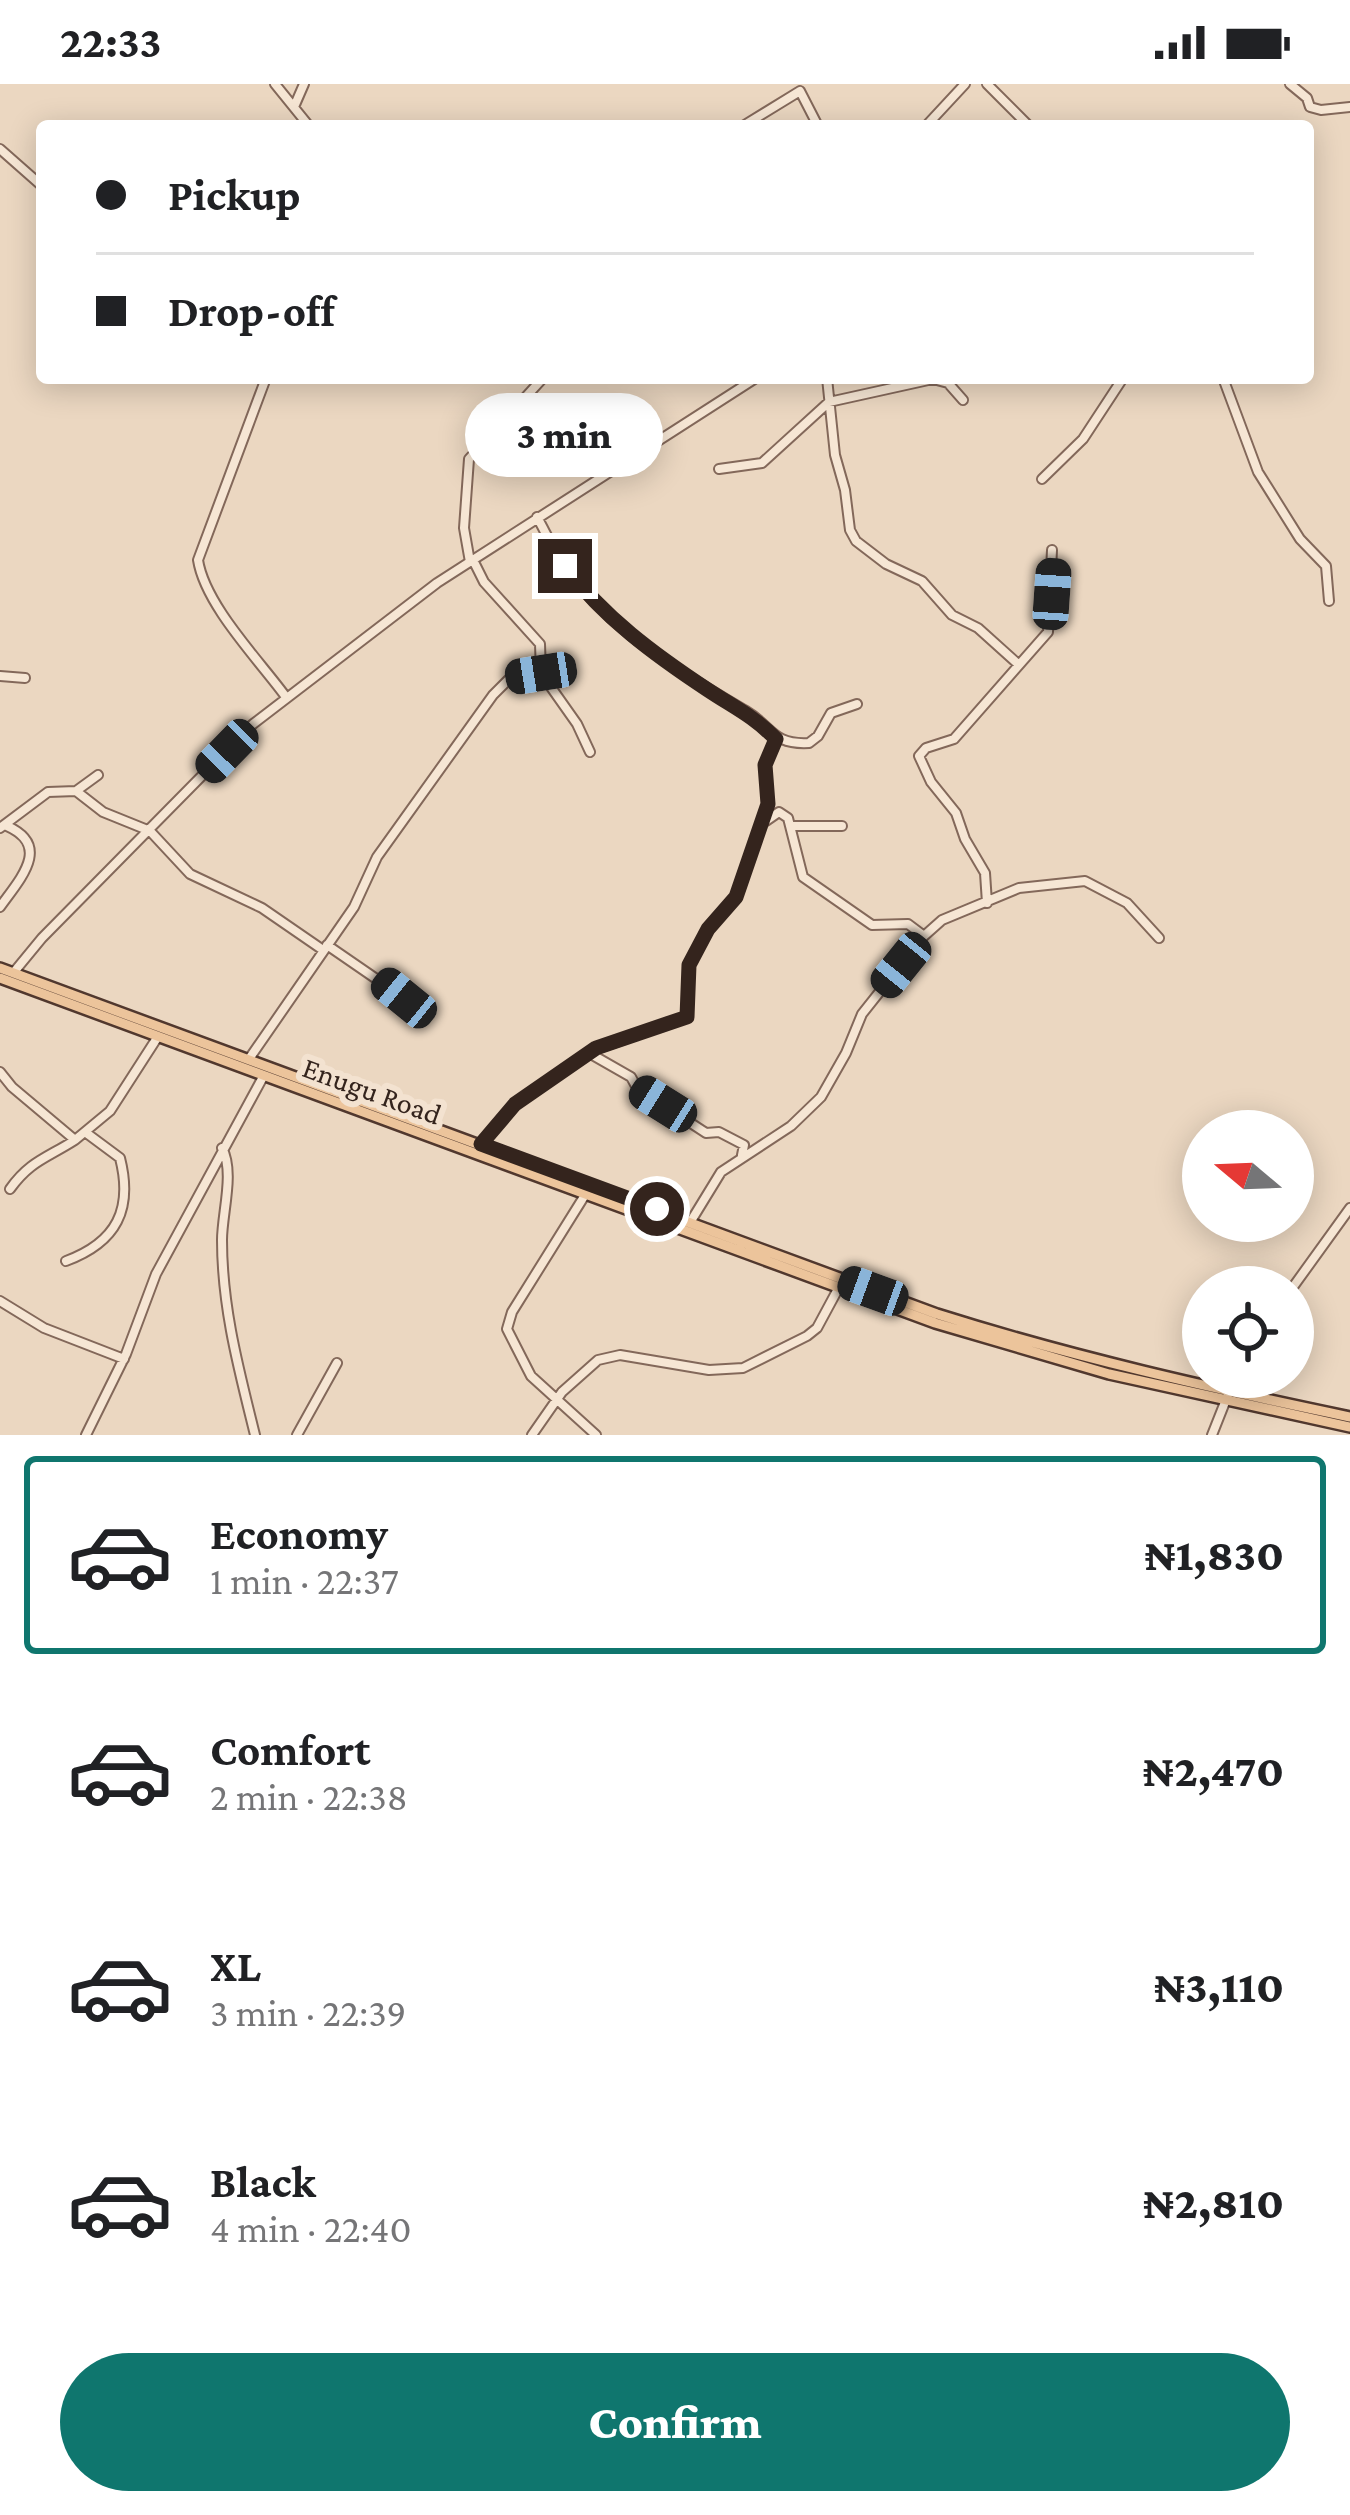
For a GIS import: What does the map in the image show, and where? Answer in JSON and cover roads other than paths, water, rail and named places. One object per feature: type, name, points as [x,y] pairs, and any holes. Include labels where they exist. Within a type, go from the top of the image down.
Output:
[{"type":"main road","points":[[0,968],[841,1280],[1036,1346],[1182,1383]]},
{"type":"main road","name":"Enugu Road","points":[[0,978],[838,1289],[1034,1354],[1182,1385]]},
{"type":"main road","name":"Enugu Road","points":[[1239,1398],[1350,1427]]},
{"type":"main road","points":[[1244,1398],[1350,1417]]},
{"type":"street","points":[[275,84],[304,120]]},
{"type":"street","points":[[294,107],[304,84]]},
{"type":"street","points":[[932,120],[965,84]]},
{"type":"street","points":[[987,84],[1023,120]]},
{"type":"street","points":[[1290,84],[1307,98],[1310,107],[1350,107]]},
{"type":"street","points":[[752,120],[801,86],[815,120]]},
{"type":"street","points":[[0,149],[36,181]]},
{"type":"street","points":[[260,384],[198,560],[200,575],[217,604],[286,697]]},
{"type":"street","points":[[536,384],[470,459],[464,527],[472,561],[540,644],[541,673],[590,752]]},
{"type":"street","points":[[14,972],[253,724],[286,697],[472,561],[747,384]]},
{"type":"street","points":[[828,384],[846,513],[856,541],[886,564],[922,581],[952,615],[978,628],[1018,664]]},
{"type":"street","points":[[719,470],[762,463],[829,402],[910,384]]},
{"type":"street","points":[[949,384],[963,400]]},
{"type":"street","points":[[1042,479],[1083,439],[1119,384]]},
{"type":"street","points":[[1225,384],[1258,472],[1300,538],[1326,566],[1329,601]]},
{"type":"street","points":[[537,517],[578,583],[627,631],[717,696],[751,714],[776,739],[809,742],[831,713],[857,704]]},
{"type":"street","points":[[986,903],[985,873],[956,813],[931,782],[919,756],[926,748],[954,739],[1049,630],[1052,550]]},
{"type":"street","points":[[249,1059],[354,907],[377,857],[493,695],[511,677],[541,673]]},
{"type":"street","points":[[0,676],[25,678]]},
{"type":"street","points":[[481,1144],[515,1104],[590,1053],[687,1017],[686,979],[693,955],[736,897],[768,804],[765,765],[776,739]]},
{"type":"street","points":[[3,827],[47,792],[76,791],[98,775]]},
{"type":"street","points":[[76,791],[103,812],[150,831],[190,874],[262,908],[404,998]]},
{"type":"street","points":[[761,826],[779,812],[792,826],[803,877],[872,925],[908,924],[924,936]]},
{"type":"street","points":[[792,826],[842,826]]},
{"type":"street","points":[[0,908],[31,852],[31,843],[20,832],[3,827]]},
{"type":"street","points":[[691,1221],[721,1172],[791,1126],[820,1097],[862,1014],[942,920],[1018,888],[1085,881],[1127,903],[1159,938]]},
{"type":"street","points":[[10,1189],[27,1165],[46,1159],[110,1111],[157,1038]]},
{"type":"street","points":[[590,1053],[706,1133],[729,1136],[744,1145],[742,1155]]},
{"type":"street","points":[[0,1072],[75,1140]]},
{"type":"street","points":[[86,1435],[124,1359],[156,1274],[263,1077]]},
{"type":"street","points":[[66,1261],[92,1251],[115,1227],[127,1200],[120,1158],[85,1132]]},
{"type":"street","points":[[222,1148],[227,1166],[222,1239],[226,1310],[255,1435]]},
{"type":"street","points":[[585,1195],[512,1312],[507,1329],[531,1376],[596,1435]]},
{"type":"street","points":[[1309,1266],[1350,1208]]},
{"type":"street","points":[[532,1435],[586,1367],[609,1357],[709,1370],[743,1369],[817,1328],[838,1289]]},
{"type":"street","points":[[0,1300],[44,1328],[124,1359]]},
{"type":"street","points":[[297,1435],[337,1363]]},
{"type":"street","points":[[1212,1435],[1226,1398]]}]
